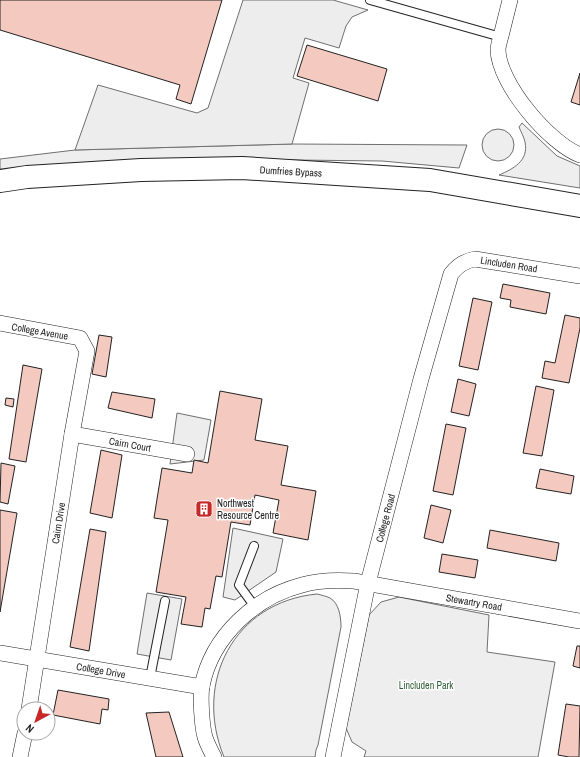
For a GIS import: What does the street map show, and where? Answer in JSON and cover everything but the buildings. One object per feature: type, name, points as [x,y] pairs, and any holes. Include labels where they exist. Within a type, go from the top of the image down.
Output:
[{"type":"highway","name":"Dumfries Bypass","points":[[0,181],[27,177],[141,170],[242,168],[430,180],[580,206]]},
{"type":"street","points":[[510,0],[499,44],[501,69],[510,86],[538,123],[555,139],[580,155]]},
{"type":"street","name":"Lincluden Road","points":[[448,282],[451,274],[456,268],[462,263],[475,259],[580,276]]},
{"type":"street","name":"College Road","points":[[333,757],[368,584],[448,282]]},
{"type":"street","name":"College Avenue","points":[[0,323],[80,338]]},
{"type":"street","name":"Cairn Drive","points":[[30,701],[72,434],[87,351],[80,338]]},
{"type":"street","name":"Cairn Court","points":[[72,434],[187,454]]},
{"type":"street","points":[[214,757],[205,736],[201,701],[202,687],[213,656],[221,642],[242,617],[255,607],[281,592],[303,584],[339,580],[368,584]]},
{"type":"street","name":"Stewartry Road","points":[[368,584],[580,622]]},
{"type":"street","name":"College Drive","points":[[0,653],[202,687]]},
{"type":"street","points":[[20,757],[23,741]]},
{"type":"lane","points":[[370,0],[499,44]]},
{"type":"lane","points":[[254,546],[239,586],[255,607]]},
{"type":"lane","points":[[150,678],[165,601]]},
{"type":"green space","points":[[522,123],[557,156],[580,166],[580,188],[499,175],[510,170],[519,163],[525,154],[525,142],[519,127]]},
{"type":"green space","points":[[498,129],[504,130],[511,136],[514,145],[513,151],[507,158],[498,161],[492,160],[485,154],[482,145],[483,139],[489,132]]},
{"type":"green space","points":[[292,144],[467,145],[459,168],[382,161],[209,159],[0,174],[0,159],[75,150]]},
{"type":"green space","points":[[317,594],[330,598],[336,603],[340,615],[341,627],[315,757],[224,757],[216,729],[214,701],[218,675],[228,650],[243,629],[263,612],[288,600]]},
{"type":"green space","name":"Lincluden Park","points":[[399,597],[489,615],[487,652],[555,662],[538,757],[364,757],[366,751],[352,742],[346,728],[369,615],[381,602]]},
{"type":"shaded area","points":[[243,0],[333,0],[368,10],[352,17],[346,26],[339,48],[305,38],[293,78],[309,83],[292,144],[75,150],[98,85],[197,113],[208,108]]},
{"type":"shaded area","points":[[177,413],[211,420],[204,460],[170,464]]},
{"type":"shaded area","points":[[233,528],[283,539],[276,572],[235,600],[223,597]]},
{"type":"shaded area","points":[[147,593],[182,599],[171,660],[137,654]]},
{"type":"place","name":"Northwest Resource Centre","points":[[204,509]]}]
